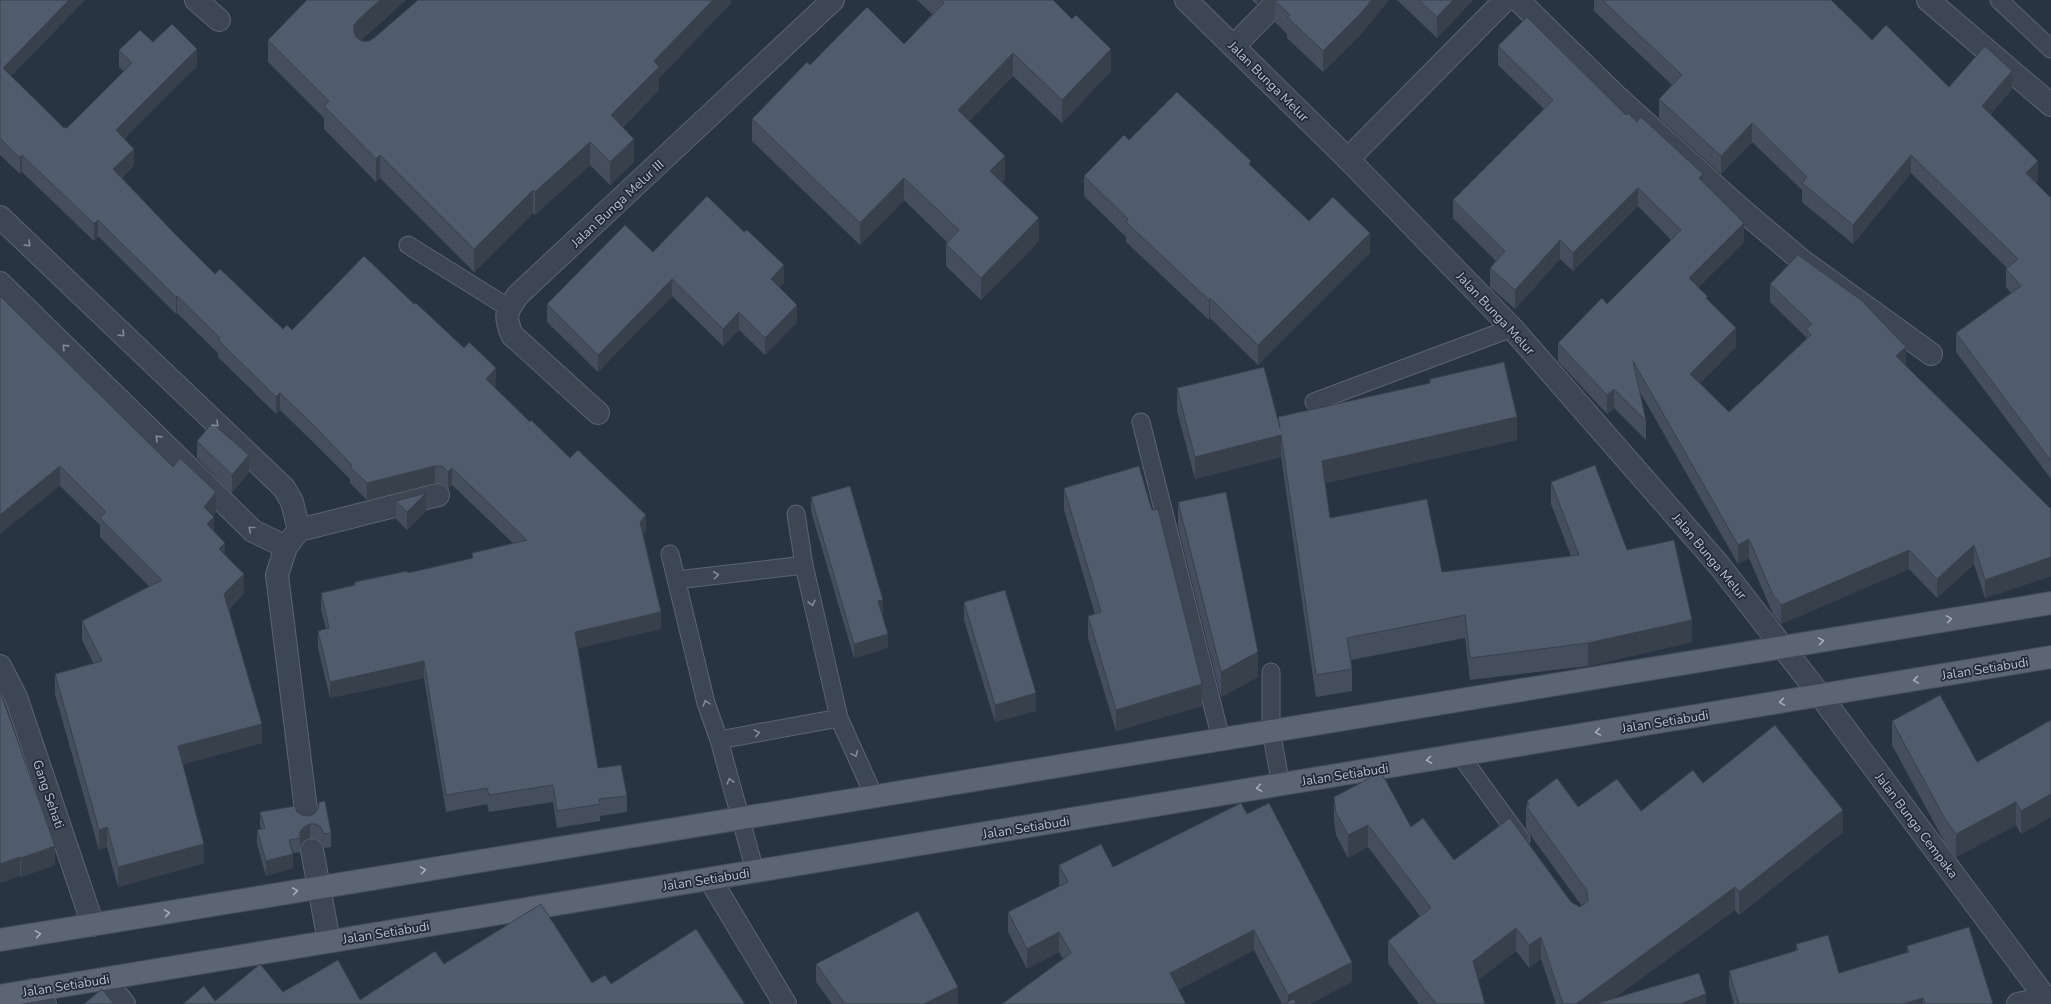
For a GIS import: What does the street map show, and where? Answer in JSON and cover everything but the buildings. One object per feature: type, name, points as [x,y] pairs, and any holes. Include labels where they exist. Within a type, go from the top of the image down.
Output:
[{"type":"main road","points":[[0,940],[2051,603]]},
{"type":"main road","name":"Jalan Setiabudi","points":[[0,996],[39,997],[104,979],[2051,657]]},
{"type":"street","points":[[196,0],[219,20]]},
{"type":"street","name":"Jalan Bunga Melur III","points":[[509,308],[518,295],[833,0]]},
{"type":"street","name":"Jalan Bunga Melur","points":[[1186,0],[1348,159],[1512,328],[1719,565],[1782,647]]},
{"type":"street","points":[[1234,46],[1279,0]]},
{"type":"street","points":[[1348,159],[1505,0]]},
{"type":"street","points":[[1518,0],[1617,97],[1734,204],[1801,260],[1931,354]]},
{"type":"street","points":[[1928,0],[2051,105]]},
{"type":"street","points":[[0,217],[284,488],[292,502],[299,530]]},
{"type":"street","points":[[0,283],[253,531],[286,547]]},
{"type":"street","points":[[509,308],[506,320],[512,335],[598,413]]},
{"type":"street","points":[[307,818],[277,575],[286,547],[299,530],[438,495]]},
{"type":"street","name":"Jalan Bunga Cempaka","points":[[1782,647],[1820,695],[2048,1001]]},
{"type":"street","name":"Gang Sehati","points":[[0,666],[16,697],[93,925]]},
{"type":"street","points":[[312,850],[329,941]]},
{"type":"street","points":[[710,879],[785,1004]]},
{"type":"street","points":[[104,979],[124,1004]]},
{"type":"street","points":[[2018,1004],[2048,1001]]},
{"type":"lane","points":[[1999,0],[2051,49]]},
{"type":"lane","points":[[408,245],[509,308]]},
{"type":"lane","points":[[1314,402],[1512,328]]},
{"type":"lane","points":[[1141,422],[1221,739]]},
{"type":"lane","points":[[796,514],[804,565],[839,718],[874,796]]},
{"type":"lane","points":[[670,554],[706,703],[755,871]]},
{"type":"lane","points":[[677,580],[804,565]]},
{"type":"lane","points":[[1271,672],[1271,731],[1281,785]]},
{"type":"lane","points":[[718,740],[839,718]]},
{"type":"lane","points":[[1460,755],[1530,850]]}]
